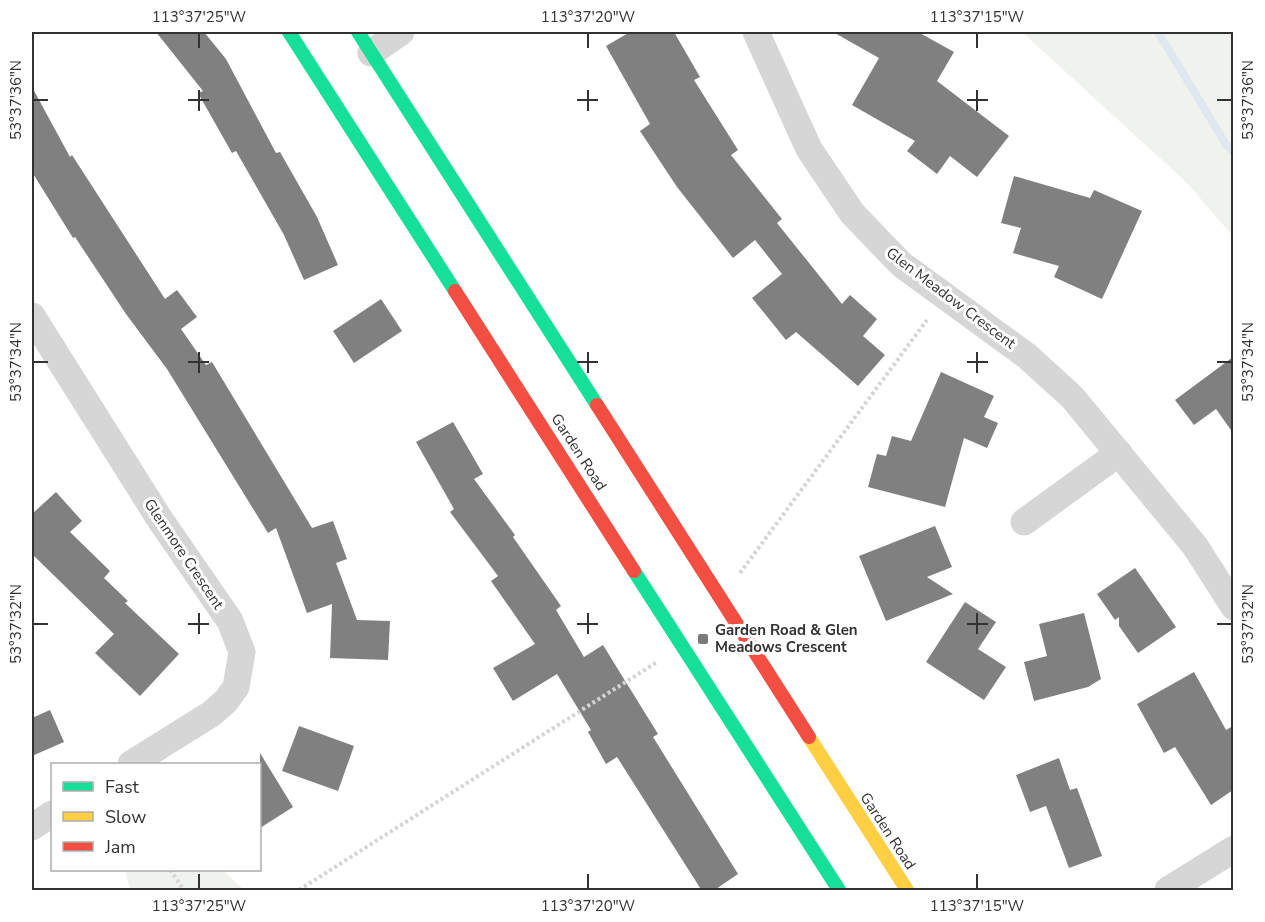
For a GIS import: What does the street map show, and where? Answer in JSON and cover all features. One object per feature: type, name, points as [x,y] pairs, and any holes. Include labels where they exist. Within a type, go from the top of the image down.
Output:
[{"type":"street","name":"Garden Road","points":[[289,32],[839,891]]},
{"type":"street","points":[[364,42],[401,32]]},
{"type":"street","name":"Glen Meadow Crescent","points":[[756,32],[815,159],[835,191],[871,236],[901,264],[1045,370],[1072,397],[1194,546],[1233,607]]},
{"type":"street","name":"Garden Road","points":[[364,42],[907,891]]},
{"type":"street","name":"Glenmore Crescent","points":[[32,316],[159,518],[230,621],[242,652],[236,687],[226,701],[211,714],[134,763]]},
{"type":"street","points":[[1024,522],[1119,453]]},
{"type":"street","points":[[32,827],[51,815]]},
{"type":"street","points":[[1168,891],[1233,849]]},
{"type":"path","points":[[740,574],[927,320]]},
{"type":"path","points":[[299,891],[660,660]]},
{"type":"path","points":[[171,871],[184,891]]},
{"type":"shaded area","points":[[1022,32],[1233,32],[1233,236],[1185,181]]},
{"type":"shaded area","points":[[125,871],[224,871],[244,890],[130,890]]},
{"type":"building","points":[[156,32],[204,32],[226,59],[276,153],[280,152],[317,217],[338,265],[304,280],[284,235],[236,151],[232,153],[198,93],[203,91]]},
{"type":"building","points":[[630,32],[674,32],[700,77],[694,80],[738,150],[731,155],[782,219],[777,223],[842,304],[850,295],[877,319],[863,336],[885,355],[858,386],[796,332],[786,340],[752,298],[782,274],[755,240],[733,258],[677,187],[640,131],[650,124],[606,46]]},
{"type":"building","points":[[833,32],[918,32],[954,52],[937,81],[1009,136],[977,177],[950,156],[937,174],[907,151],[915,141],[852,105],[879,58]]},
{"type":"building","points":[[32,87],[70,157],[72,155],[165,299],[177,290],[197,317],[181,329],[206,365],[212,362],[312,528],[333,521],[347,559],[336,563],[357,620],[390,621],[388,660],[330,658],[332,604],[307,613],[276,528],[268,533],[167,369],[126,314],[75,237],[73,238],[32,172]]},
{"type":"building","points":[[1014,176],[1090,198],[1094,190],[1142,211],[1102,299],[1054,277],[1059,266],[1013,253],[1021,228],[1001,223]]},
{"type":"building","points":[[381,299],[402,331],[354,363],[333,331]]},
{"type":"building","points":[[1233,357],[1233,433],[1216,409],[1194,425],[1175,400]]},
{"type":"building","points":[[941,372],[994,396],[984,417],[998,423],[987,448],[964,438],[945,507],[868,487],[877,454],[886,456],[892,436],[911,441]]},
{"type":"building","points":[[453,422],[483,474],[474,479],[515,535],[513,537],[561,606],[556,610],[584,657],[603,645],[658,734],[653,737],[738,874],[713,891],[702,891],[617,757],[606,764],[588,732],[591,730],[557,674],[513,701],[493,668],[535,644],[491,581],[498,576],[450,512],[454,509],[416,442]]},
{"type":"building","points":[[56,492],[82,521],[70,532],[110,571],[104,578],[128,601],[125,603],[179,654],[140,696],[95,653],[114,634],[32,554],[32,514]]},
{"type":"building","points":[[935,526],[952,567],[927,577],[953,594],[886,621],[859,556]]},
{"type":"building","points":[[1135,568],[1176,627],[1138,653],[1119,626],[1119,617],[1115,620],[1097,594]]},
{"type":"building","points":[[965,602],[996,622],[978,649],[1006,667],[984,700],[926,662]]},
{"type":"building","points":[[1084,613],[1101,679],[1088,687],[1034,701],[1024,662],[1047,656],[1039,624]]},
{"type":"building","points":[[1194,672],[1226,730],[1233,726],[1233,790],[1211,805],[1175,747],[1164,753],[1137,704]]},
{"type":"building","points":[[50,710],[64,742],[32,756],[32,718]]},
{"type":"building","points":[[299,726],[354,746],[338,791],[282,771]]},
{"type":"building","points":[[260,753],[293,807],[261,827],[261,763]]},
{"type":"building","points":[[1059,758],[1070,790],[1077,788],[1102,856],[1069,868],[1046,806],[1030,812],[1016,775]]},
{"type":"waterway","points":[[1158,32],[1227,146],[1234,152]]},
{"type":"traffic: fast","points":[[289,32],[455,291]]},
{"type":"traffic: fast","points":[[358,32],[597,405]]},
{"type":"traffic: fast","points":[[634,571],[839,890]]},
{"type":"traffic: slow","points":[[809,737],[907,890]]},
{"type":"traffic: jam","points":[[455,291],[634,571]]},
{"type":"traffic: jam","points":[[597,405],[809,737]]},
{"type":"place","name":"Garden Road & Glen Meadows Crescent","points":[[703,639]]}]
